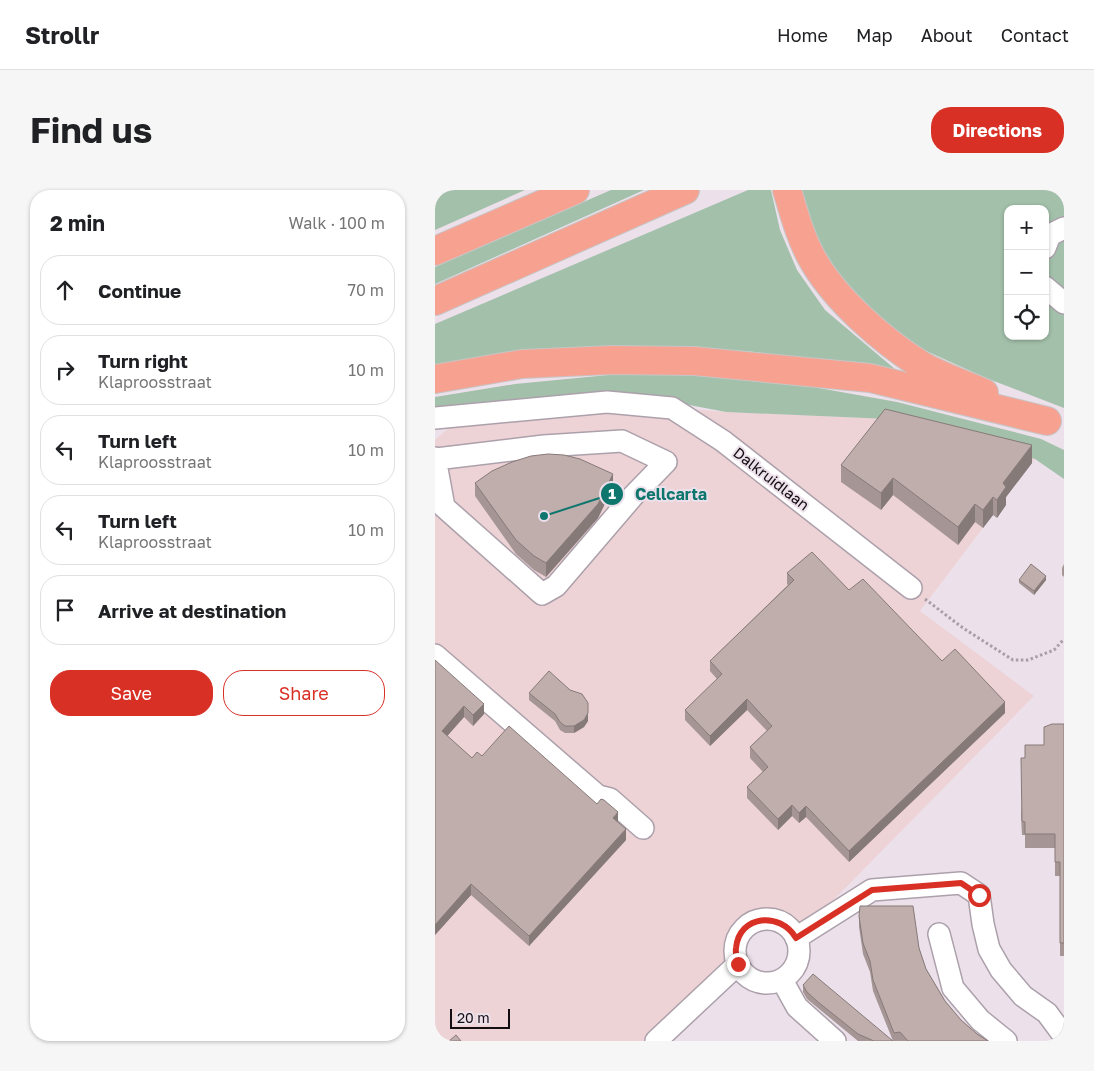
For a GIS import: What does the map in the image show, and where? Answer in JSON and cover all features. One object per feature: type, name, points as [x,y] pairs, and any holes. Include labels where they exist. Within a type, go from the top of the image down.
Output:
[{"type":"highway","points":[[435,251],[575,190]]},
{"type":"highway","points":[[435,301],[685,190]]},
{"type":"highway","points":[[787,190],[797,226],[814,262],[836,291],[867,324],[923,365],[1055,425]]},
{"type":"highway","points":[[435,379],[522,364],[612,360],[694,361],[870,378],[1055,425]]},
{"type":"street","points":[[1049,238],[1050,235],[1064,228]]},
{"type":"street","points":[[1049,290],[1064,303]]},
{"type":"street","name":"Dalkruidlaan","points":[[435,418],[607,402],[672,408],[723,441],[911,588]]},
{"type":"street","points":[[622,441],[666,462],[633,496],[556,586],[542,594],[444,507],[435,458],[544,446],[622,441]]},
{"type":"street","points":[[435,655],[598,796],[610,799],[643,828]]},
{"type":"street","points":[[796,938],[872,890],[961,883],[979,895],[989,949],[1001,970],[1023,996],[1047,1013],[1064,1036]]},
{"type":"street","points":[[764,919],[778,921],[791,929],[796,938],[799,957],[793,970],[782,980],[769,983],[756,981],[745,974],[738,964],[735,949],[739,935],[750,924],[764,919]]},
{"type":"street","points":[[939,934],[953,988],[980,1020],[1007,1041]]},
{"type":"street","points":[[656,1041],[738,964]]},
{"type":"street","points":[[782,980],[797,1007],[835,1041]]},
{"type":"path","points":[[911,588],[963,628],[1013,660],[1028,660],[1054,650],[1064,640]]},
{"type":"shaded area","points":[[619,403],[726,412],[888,419],[1035,459],[920,611],[1034,696],[806,928],[791,929],[778,921],[764,919],[750,924],[740,935],[735,949],[738,964],[656,1041],[435,1041],[435,440],[452,425]]},
{"type":"green space","points":[[444,190],[525,190],[435,230],[435,195]]},
{"type":"green space","points":[[611,190],[644,190],[435,284],[435,267]]},
{"type":"green space","points":[[748,190],[771,190],[780,230],[797,270],[825,310],[896,370],[746,351],[653,347],[435,370],[435,324]]},
{"type":"green space","points":[[797,190],[1064,190],[1064,408],[986,378],[924,350],[872,313],[836,276],[806,218]]},
{"type":"green space","points":[[629,373],[707,376],[802,385],[897,402],[1041,439],[1064,450],[1064,479],[1035,459],[888,419],[726,412],[663,400],[435,411],[435,397],[515,384]]},
{"type":"building","points":[[885,409],[1032,445],[1003,483],[1006,487],[997,500],[993,497],[983,510],[975,504],[958,527],[893,478],[881,493],[841,465]]},
{"type":"building","points":[[548,454],[580,459],[613,474],[598,504],[546,563],[534,556],[516,540],[475,483],[492,471],[512,462],[531,456]]},
{"type":"building","points":[[812,552],[849,590],[863,579],[942,661],[955,649],[1005,702],[849,851],[806,806],[799,813],[792,805],[778,819],[747,787],[768,767],[750,747],[772,726],[747,699],[710,736],[685,710],[722,674],[710,661],[794,580],[787,573]]},
{"type":"building","points":[[1031,564],[1046,576],[1034,591],[1019,580]]},
{"type":"building","points":[[435,660],[484,704],[473,715],[464,706],[442,731],[472,758],[477,752],[482,756],[509,726],[597,804],[601,799],[604,800],[618,812],[613,818],[626,829],[529,936],[471,884],[435,925]]},
{"type":"building","points":[[549,671],[570,690],[582,694],[588,703],[588,713],[584,720],[574,726],[565,726],[555,714],[529,693]]},
{"type":"building","points":[[1052,724],[1064,724],[1064,943],[1060,943],[1060,862],[1055,862],[1055,834],[1025,834],[1025,822],[1022,821],[1021,758],[1025,758],[1025,745],[1044,745],[1044,727]]},
{"type":"building","points":[[860,906],[913,906],[919,948],[926,969],[945,1001],[961,1020],[988,1041],[908,1041],[900,1032],[894,1033],[873,980],[870,961],[863,943],[859,916]]},
{"type":"building","points":[[813,974],[893,1041],[874,1041],[858,1034],[818,1002],[807,992],[803,985]]},
{"type":"building","points":[[456,1035],[461,1041],[449,1041]]},
{"type":"place","name":"Cellcarta","points":[[544,516]]},
{"type":"route","points":[[738,964],[735,949],[739,935],[750,924],[764,919],[778,921],[791,929],[796,938],[872,890],[961,883],[979,895]]}]
